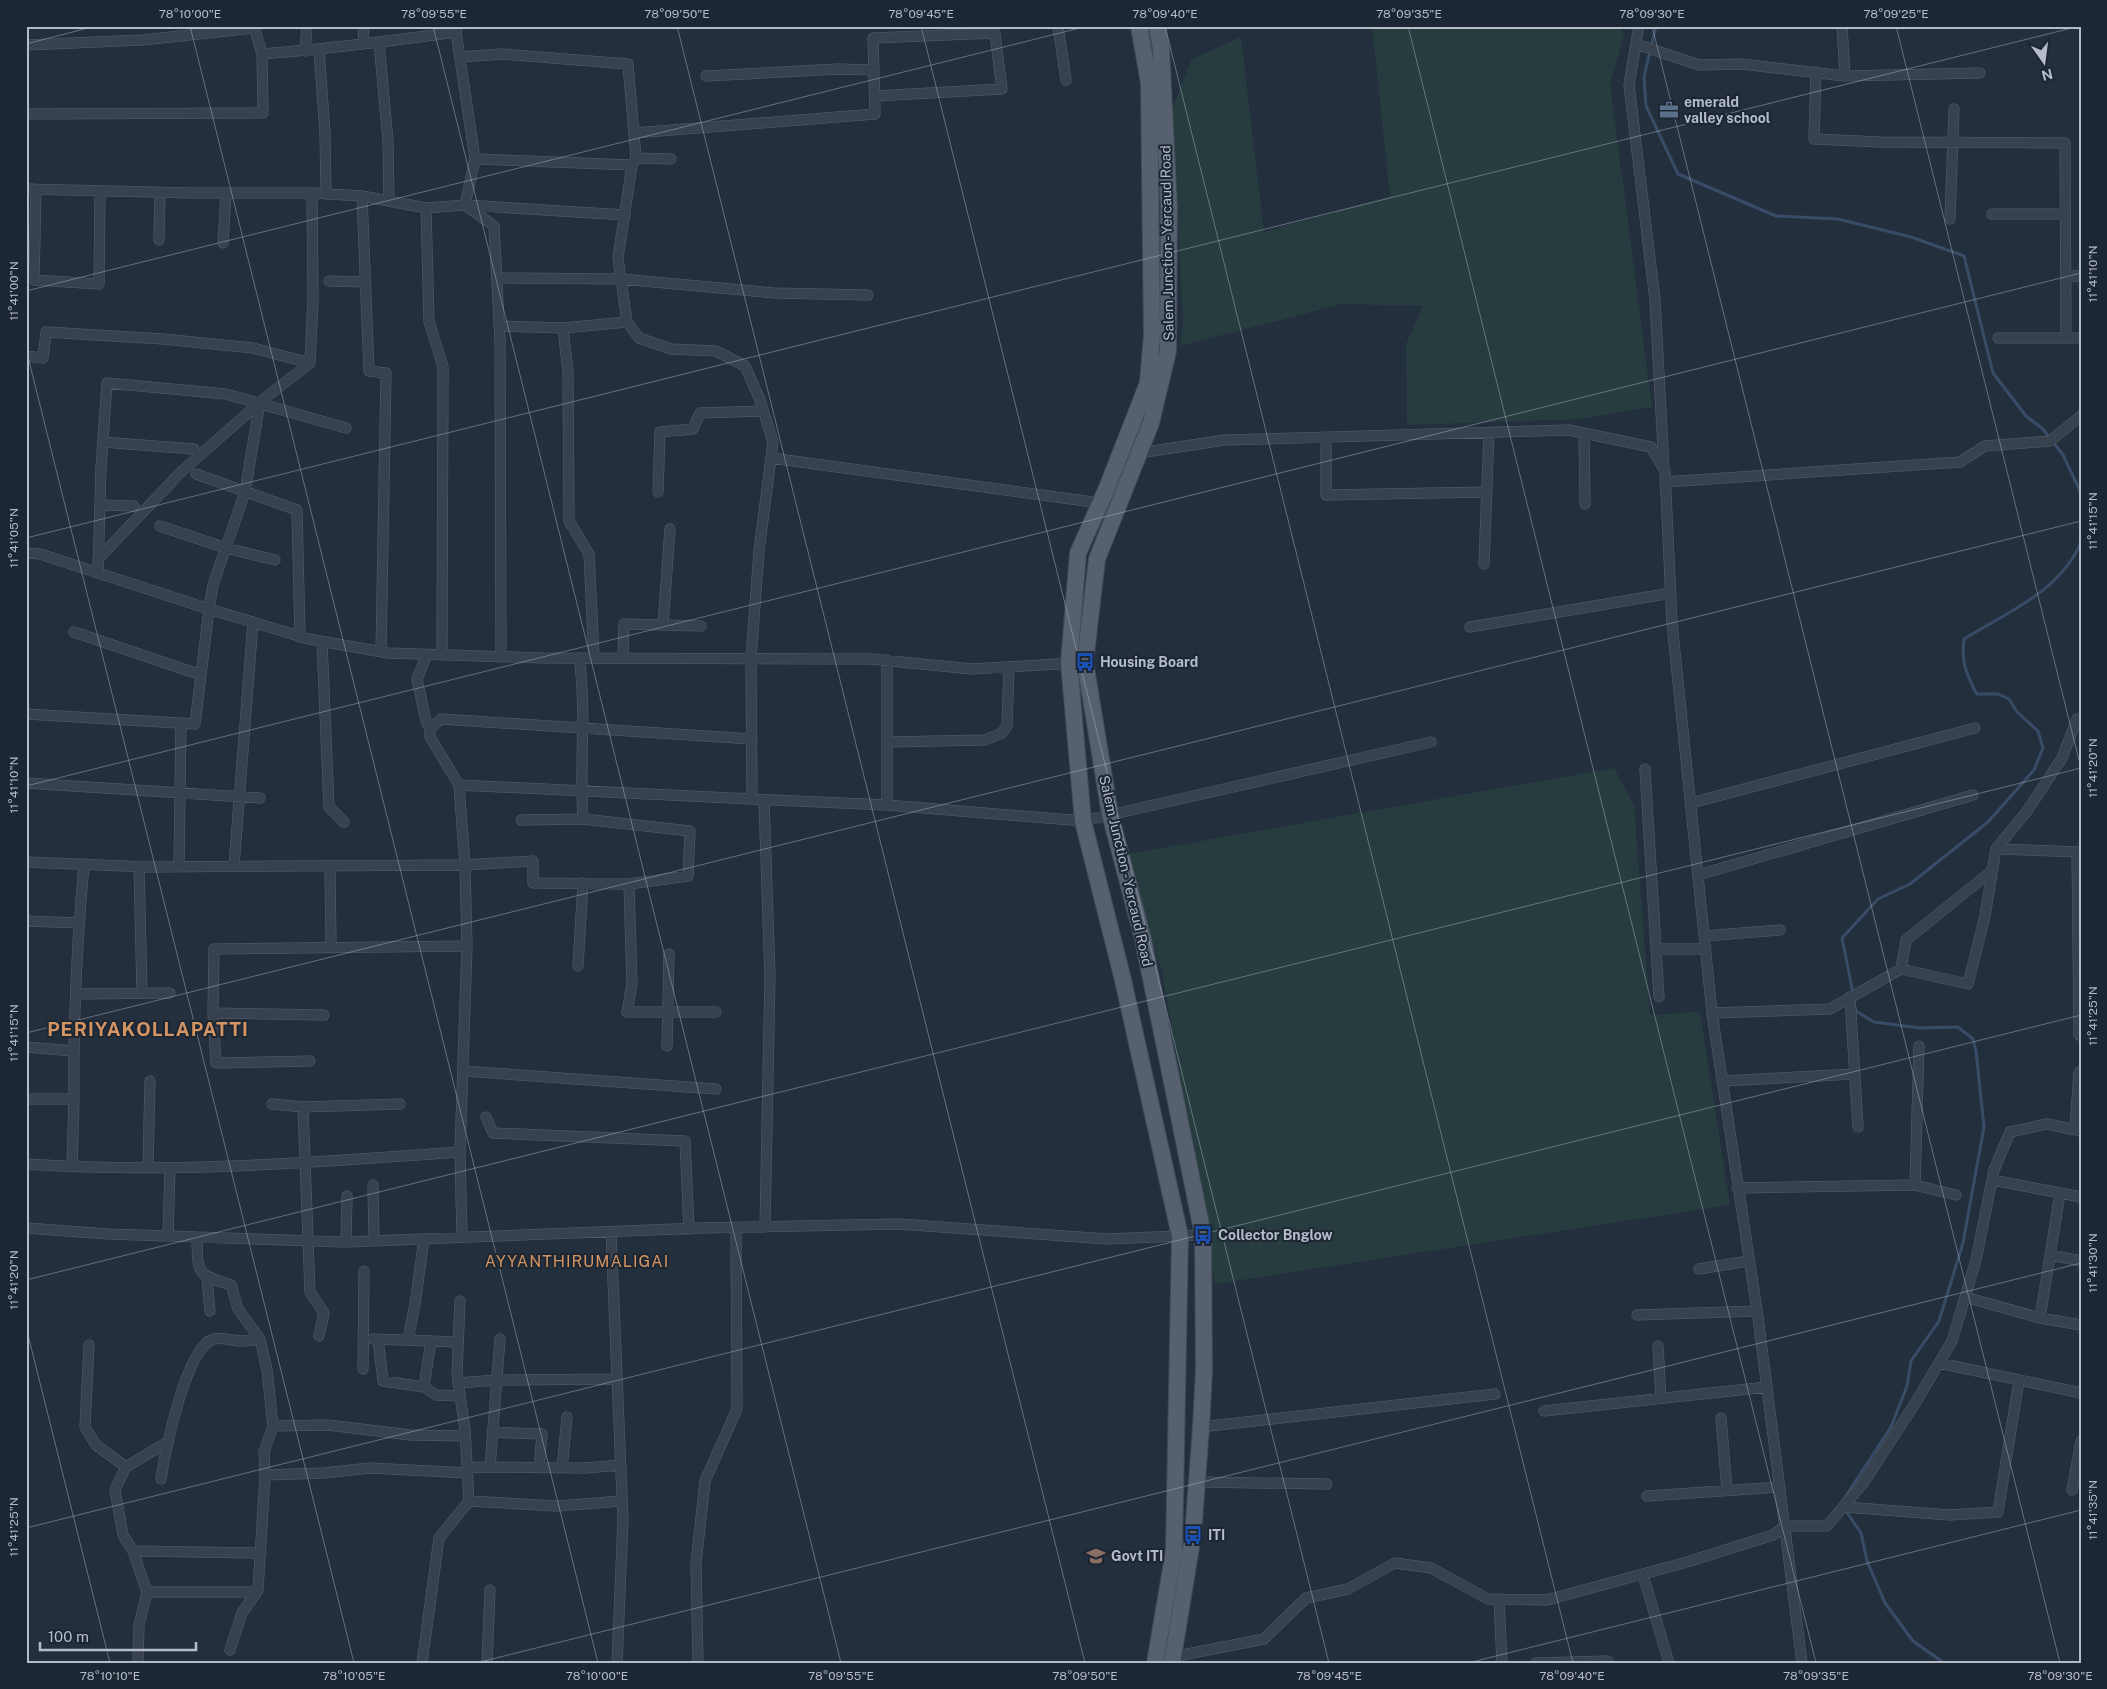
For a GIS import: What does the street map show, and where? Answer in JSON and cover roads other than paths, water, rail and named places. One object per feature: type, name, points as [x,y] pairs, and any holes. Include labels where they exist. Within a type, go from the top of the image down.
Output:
[{"type":"main road","points":[[1139,26],[1148,84],[1152,335],[1148,383],[1078,553],[1077,662],[1084,822],[1126,989],[1180,1236],[1174,1551],[1155,1663]]},
{"type":"main road","name":"Salem Junction - Yercaud Road","points":[[1157,26],[1161,48],[1169,207],[1168,351],[1151,423],[1096,559],[1077,662],[1110,814],[1143,939],[1203,1235],[1204,1370],[1197,1482],[1193,1535],[1172,1660]]},
{"type":"street","points":[[306,51],[308,26]]},
{"type":"street","points":[[363,44],[364,26]]},
{"type":"street","points":[[1058,26],[1066,80]]},
{"type":"street","points":[[1636,26],[1636,44],[1629,85],[1655,300],[1671,593],[1704,936],[1712,1013],[1757,1311],[1802,1663]]},
{"type":"street","points":[[1842,26],[1846,76]]},
{"type":"street","points":[[26,45],[143,40],[254,27],[262,54],[263,113],[26,114]]},
{"type":"street","points":[[262,54],[319,50],[456,29],[475,159],[465,205]]},
{"type":"street","points":[[634,133],[875,114],[873,38],[995,30],[1002,89],[875,96]]},
{"type":"street","points":[[379,42],[388,141],[389,201]]},
{"type":"street","points":[[1636,44],[1699,64],[1741,64],[1846,76],[1980,73]]},
{"type":"street","points":[[319,50],[325,133],[326,194]]},
{"type":"street","points":[[460,57],[502,54],[628,64],[634,133],[634,162],[618,258],[627,322],[639,338],[672,349],[716,351],[745,366],[773,442],[759,551],[751,659],[752,799]]},
{"type":"street","points":[[706,76],[838,69],[874,70]]},
{"type":"street","points":[[1816,72],[1814,139],[2065,143],[2066,338]]},
{"type":"street","points":[[1950,219],[1954,109]]},
{"type":"street","points":[[475,159],[634,162],[671,159]]},
{"type":"street","points":[[100,191],[99,284],[34,280],[31,189],[226,193],[312,192],[362,196],[426,208],[465,205],[625,215]]},
{"type":"street","points":[[159,240],[160,192]]},
{"type":"street","points":[[98,559],[181,472],[260,402],[310,363],[313,300],[312,192]]},
{"type":"street","points":[[223,243],[226,193]]},
{"type":"street","points":[[362,196],[369,371],[386,373],[380,652]]},
{"type":"street","points":[[465,205],[494,226],[499,326],[501,656]]},
{"type":"street","points":[[426,208],[429,321],[443,367],[442,654]]},
{"type":"street","points":[[1992,214],[2065,214]]},
{"type":"street","points":[[2066,276],[2081,276]]},
{"type":"street","points":[[497,278],[621,279],[774,293],[868,295]]},
{"type":"street","points":[[330,282],[365,282]]},
{"type":"street","points":[[499,326],[563,328],[627,322]]},
{"type":"street","points":[[563,328],[568,372],[569,521],[589,554],[594,658]]},
{"type":"street","points":[[26,356],[43,358],[46,332],[162,339],[253,348],[310,363]]},
{"type":"street","points":[[1998,338],[2081,338]]},
{"type":"street","points":[[98,574],[107,383],[226,394],[260,402],[346,428]]},
{"type":"street","points":[[26,714],[195,724],[208,609],[213,585],[245,492],[260,402]]},
{"type":"street","points":[[658,492],[660,432],[693,429],[700,413],[763,411]]},
{"type":"street","points":[[1665,482],[1960,462],[1985,446],[2050,441],[2081,416]]},
{"type":"street","points":[[1139,453],[1225,440],[1569,430],[1651,447],[1665,471]]},
{"type":"street","points":[[1484,564],[1489,433]]},
{"type":"street","points":[[1584,434],[1585,504]]},
{"type":"street","points":[[1326,438],[1326,494],[1487,492]]},
{"type":"street","points":[[103,442],[194,449]]},
{"type":"street","points":[[771,458],[1100,503]]},
{"type":"street","points":[[196,474],[297,510],[300,637]]},
{"type":"street","points":[[100,505],[134,506]]},
{"type":"street","points":[[160,526],[226,548],[275,560]]},
{"type":"street","points":[[664,625],[670,529]]},
{"type":"street","points":[[26,553],[40,554],[300,637],[380,652],[579,658],[888,660],[972,669],[1077,662]]},
{"type":"street","points":[[1470,627],[1671,593]]},
{"type":"street","points":[[234,866],[253,622]]},
{"type":"street","points":[[623,658],[624,624],[701,626]]},
{"type":"street","points":[[74,632],[201,676]]},
{"type":"street","points":[[322,642],[330,807],[344,822]]},
{"type":"street","points":[[427,654],[417,679],[426,720],[430,729],[430,737],[459,785],[465,865],[467,946],[460,1152],[462,1237]]},
{"type":"street","points":[[579,658],[583,685],[581,791],[583,819]]},
{"type":"street","points":[[887,805],[888,660]]},
{"type":"street","points":[[887,742],[984,740],[1002,733],[1007,726],[1009,667]]},
{"type":"street","points":[[430,729],[441,719],[752,739]]},
{"type":"street","points":[[1712,1013],[1830,1009],[1901,969],[1968,984],[1985,916],[1996,849],[2027,811],[2062,758],[2076,719],[2081,719]]},
{"type":"street","points":[[178,866],[181,723]]},
{"type":"street","points":[[1691,803],[1975,728]]},
{"type":"street","points":[[459,785],[887,805],[1084,822],[1110,814],[1431,742]]},
{"type":"street","points":[[1645,769],[1659,997]]},
{"type":"street","points":[[26,784],[260,798]]},
{"type":"street","points":[[1698,875],[1973,795]]},
{"type":"street","points":[[764,800],[770,976],[765,1226]]},
{"type":"street","points":[[26,862],[139,866],[330,866],[465,865],[533,861],[533,883],[629,884],[688,876],[690,831],[583,819],[521,820]]},
{"type":"street","points":[[1996,849],[2079,852],[2079,1035]]},
{"type":"street","points":[[72,1167],[73,1052],[79,922],[84,864]]},
{"type":"street","points":[[139,866],[142,993]]},
{"type":"street","points":[[330,866],[332,948]]},
{"type":"street","points":[[1901,969],[1906,940],[1993,870]]},
{"type":"street","points":[[578,966],[583,883]]},
{"type":"street","points":[[629,884],[632,984],[627,1012],[716,1012]]},
{"type":"street","points":[[26,921],[79,922]]},
{"type":"street","points":[[1704,936],[1780,930]]},
{"type":"street","points":[[310,1061],[216,1063],[213,1013],[214,949],[467,946]]},
{"type":"street","points":[[1656,949],[1706,949]]},
{"type":"street","points":[[667,1046],[669,954]]},
{"type":"street","points":[[76,994],[170,993]]},
{"type":"street","points":[[1850,997],[1858,1127]]},
{"type":"street","points":[[213,1013],[324,1015]]},
{"type":"street","points":[[1915,1184],[1919,1046]]},
{"type":"street","points":[[26,1048],[73,1052]]},
{"type":"street","points":[[463,1072],[716,1089]]},
{"type":"street","points":[[1172,1660],[1264,1639],[1306,1598],[1348,1590],[1395,1563],[1430,1568],[1488,1598],[1547,1600],[1643,1575],[1773,1535],[1785,1526],[1827,1526],[1864,1482],[1952,1340],[1976,1260],[1992,1180],[2010,1132],[2047,1124],[2078,1130],[2079,1072],[2081,1072]]},
{"type":"street","points":[[1722,1081],[1855,1074]]},
{"type":"street","points":[[148,1168],[150,1081]]},
{"type":"street","points":[[26,1099],[74,1098]]},
{"type":"street","points":[[272,1104],[302,1107],[400,1104]]},
{"type":"street","points":[[302,1107],[306,1162],[310,1292],[324,1313],[319,1336]]},
{"type":"street","points":[[486,1117],[493,1133],[685,1141],[689,1228]]},
{"type":"street","points":[[26,1164],[72,1167],[170,1168],[306,1162],[460,1152]]},
{"type":"street","points":[[168,1236],[170,1168]]},
{"type":"street","points":[[1992,1180],[2081,1196]]},
{"type":"street","points":[[1738,1188],[1915,1184],[1956,1195]]},
{"type":"street","points":[[373,1185],[374,1241]]},
{"type":"street","points":[[2040,1318],[2060,1193]]},
{"type":"street","points":[[346,1242],[347,1196]]},
{"type":"street","points":[[26,1228],[168,1236],[346,1242],[689,1228],[899,1224],[1107,1239],[1203,1235]]},
{"type":"street","points":[[698,1663],[696,1563],[705,1481],[737,1409],[736,1227]]},
{"type":"street","points":[[611,1232],[622,1501],[617,1663]]},
{"type":"street","points":[[197,1237],[198,1268],[206,1278],[210,1311]]},
{"type":"street","points":[[408,1340],[416,1304],[424,1239]]},
{"type":"street","points":[[2050,1255],[2081,1261]]},
{"type":"street","points":[[1699,1268],[1748,1261]]},
{"type":"street","points":[[363,1369],[364,1270]]},
{"type":"street","points":[[206,1278],[232,1285],[238,1309],[260,1339],[267,1370],[273,1426],[264,1452],[265,1475],[257,1592],[242,1613],[230,1650]]},
{"type":"street","points":[[1965,1296],[2040,1318],[2081,1325]]},
{"type":"street","points":[[422,1663],[439,1538],[470,1501],[465,1436],[458,1383],[460,1301]]},
{"type":"street","points":[[1637,1315],[1757,1311]]},
{"type":"street","points":[[161,1479],[166,1443],[188,1374],[200,1348],[214,1339],[240,1341],[260,1339]]},
{"type":"street","points":[[364,1339],[458,1342]]},
{"type":"street","points":[[378,1339],[383,1381],[424,1386],[436,1395],[460,1396]]},
{"type":"street","points":[[490,1467],[500,1339]]},
{"type":"street","points":[[424,1386],[431,1341]]},
{"type":"street","points":[[89,1345],[85,1427],[96,1445],[126,1467]]},
{"type":"street","points":[[1658,1346],[1660,1398]]},
{"type":"street","points":[[1939,1363],[2081,1393]]},
{"type":"street","points":[[458,1383],[497,1380],[617,1379]]},
{"type":"street","points":[[1844,1507],[1950,1515],[1998,1512],[2019,1380]]},
{"type":"street","points":[[1544,1411],[1767,1387]]},
{"type":"street","points":[[1201,1427],[1496,1394]]},
{"type":"street","points":[[562,1468],[567,1417]]},
{"type":"street","points":[[1721,1418],[1727,1490]]},
{"type":"street","points":[[273,1426],[328,1424],[410,1435],[465,1436]]},
{"type":"street","points":[[492,1432],[542,1434],[539,1468]]},
{"type":"street","points":[[2072,1490],[2081,1441]]},
{"type":"street","points":[[138,1663],[139,1625],[147,1592],[133,1551],[123,1535],[115,1490],[126,1467],[166,1443]]},
{"type":"street","points":[[265,1475],[323,1474],[370,1468],[468,1470],[490,1467],[562,1468],[621,1465]]},
{"type":"street","points":[[1197,1482],[1327,1484]]},
{"type":"street","points":[[1647,1496],[1780,1487]]},
{"type":"street","points":[[470,1501],[558,1506],[622,1501]]},
{"type":"street","points":[[133,1551],[260,1553]]},
{"type":"street","points":[[1643,1575],[1669,1663]]},
{"type":"street","points":[[487,1663],[490,1590]]},
{"type":"street","points":[[147,1592],[257,1592]]},
{"type":"street","points":[[1499,1599],[1502,1663]]},
{"type":"street","points":[[1536,1663],[1608,1661]]},
{"type":"waterway","points":[[1656,26],[1644,77],[1646,106],[1678,174],[1776,216],[1838,219],[1911,237],[1964,256],[1993,373],[2026,416],[2042,428],[2063,455],[2081,493]]},
{"type":"waterway","points":[[1853,993],[1842,938],[1878,899],[1910,884],[1988,822],[2034,770],[2043,748],[2038,731],[2017,712],[2009,699],[1998,694],[1977,694],[1965,668],[1963,654],[1964,639],[2014,610],[2046,587],[2072,559],[2081,542]]},
{"type":"waterway","points":[[1842,1502],[1891,1427],[1907,1386],[1911,1361],[1939,1321],[1963,1243],[1984,1127],[1973,1039],[1958,1027],[1920,1028],[1874,1022],[1856,1011],[1855,1007]]},
{"type":"waterway","points":[[1844,1508],[1861,1533],[1867,1561],[1885,1603],[1913,1641],[1944,1663]]},
{"type":"place","name":"emerald valley school","points":[[1669,110]]},
{"type":"place","name":"Housing Board","points":[[1085,662]]},
{"type":"place","name":"Collector Bnglow","points":[[1203,1235]]},
{"type":"place","name":"ITI","points":[[1193,1535]]},
{"type":"place","name":"Govt ITI","points":[[1096,1556]]},
{"type":"district","name":"PERIYAKOLLAPATTI","points":[[148,1029]]},
{"type":"district","name":"AYYANTHIRUMALIGAI","points":[[577,1261]]}]
